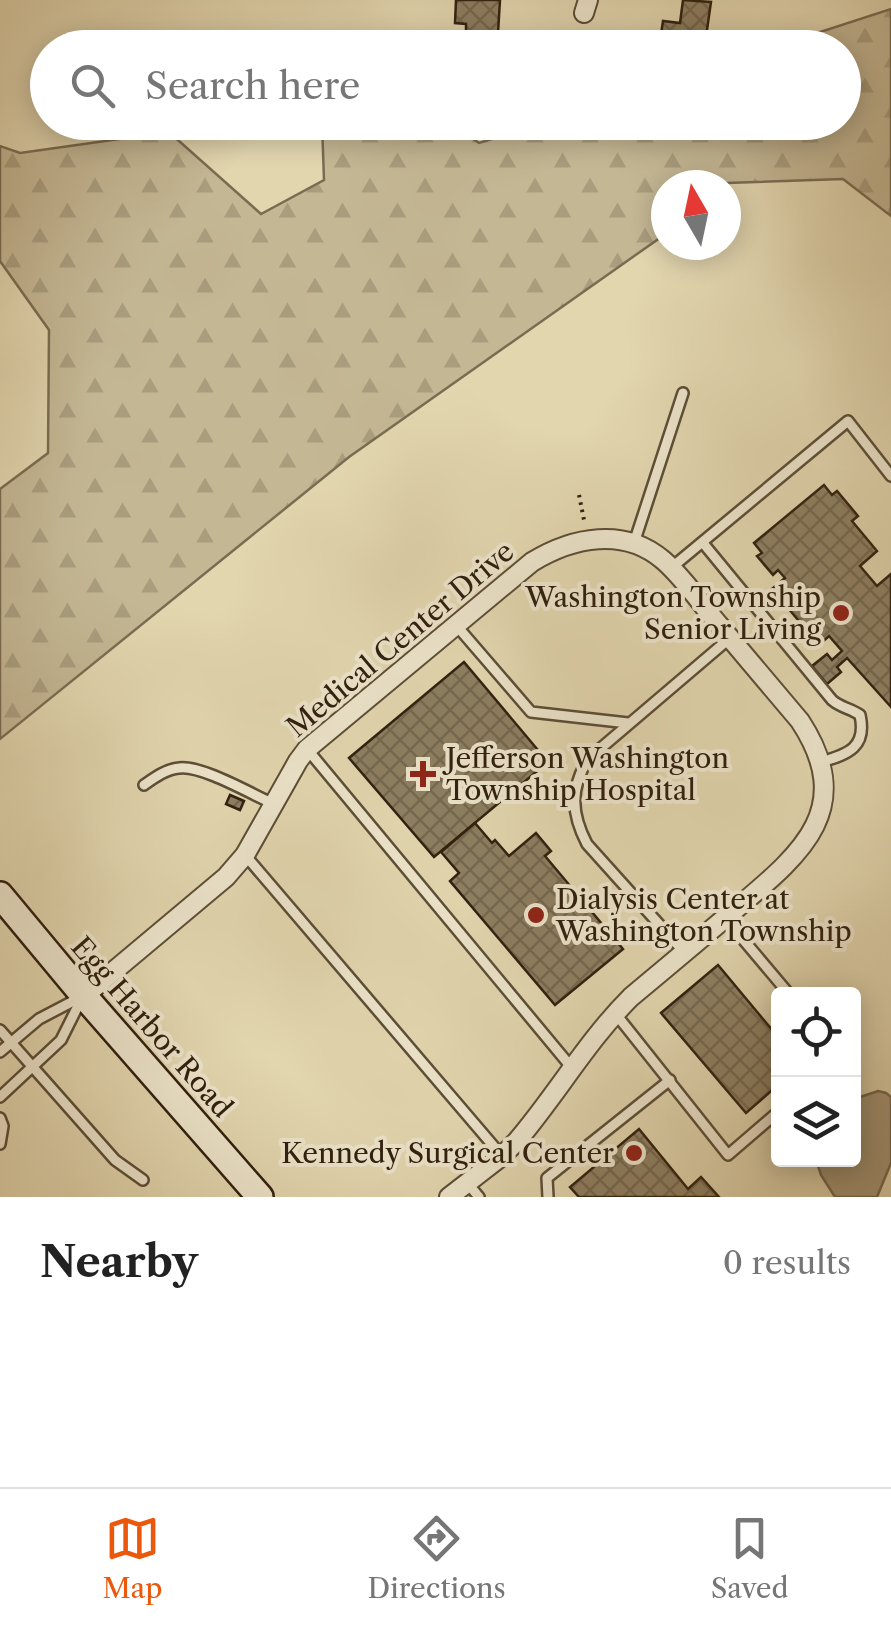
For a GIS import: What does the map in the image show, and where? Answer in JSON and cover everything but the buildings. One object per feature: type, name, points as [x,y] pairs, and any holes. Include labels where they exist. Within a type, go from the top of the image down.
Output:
[{"type":"main road","name":"Egg Harbor Road","points":[[0,895],[260,1197]]},
{"type":"street","name":"Medical Center Drive","points":[[84,996],[215,888],[244,854],[307,749],[532,562],[562,546],[598,539],[634,543]]},
{"type":"street","points":[[449,1197],[474,1190],[531,1124],[614,1013],[783,869],[809,840],[823,801],[821,762],[800,721],[671,568],[634,543]]},
{"type":"lane","points":[[634,543],[683,393]]},
{"type":"lane","points":[[671,568],[848,421],[891,476]]},
{"type":"lane","points":[[703,543],[832,700],[860,714],[863,729],[858,742],[849,753],[821,762]]},
{"type":"lane","points":[[456,625],[531,712],[628,723]]},
{"type":"lane","points":[[684,952],[588,844],[580,830],[574,796],[577,777],[588,759],[730,638]]},
{"type":"lane","points":[[307,749],[572,1068]]},
{"type":"lane","points":[[144,785],[172,769],[199,769],[274,804]]},
{"type":"lane","points":[[244,854],[502,1156]]},
{"type":"lane","points":[[726,918],[784,987]]},
{"type":"lane","points":[[0,1052],[39,1019],[84,996]]},
{"type":"lane","points":[[0,1096],[61,1040],[84,996]]},
{"type":"lane","points":[[614,1013],[728,1155],[771,1118]]},
{"type":"lane","points":[[0,1030],[115,1160],[144,1180]]},
{"type":"lane","points":[[548,1197],[547,1178],[670,1080]]},
{"type":"lane","points":[[0,1118],[4,1126],[0,1144]]},
{"type":"path","points":[[579,495],[584,520]]},
{"type":"green space","points":[[891,9],[891,216],[843,179],[741,182],[741,170],[651,170],[651,244],[349,457],[0,739],[0,489],[48,453],[49,330],[0,261],[0,146],[20,153],[112,140],[178,140],[261,214],[324,180],[323,140],[861,140],[861,30],[826,30]]},
{"type":"shaded area","points":[[878,1091],[891,1097],[891,1163],[877,1197],[835,1197],[818,1167],[861,1167],[861,1097]]},
{"type":"place","name":"Washington Township Senior Living","points":[[841,613]]},
{"type":"place","name":"Jefferson Washington Township Hospital","points":[[423,774]]},
{"type":"place","name":"Dialysis Center at Washington Township","points":[[536,915]]},
{"type":"place","name":"Kennedy Surgical Center","points":[[634,1153]]}]
